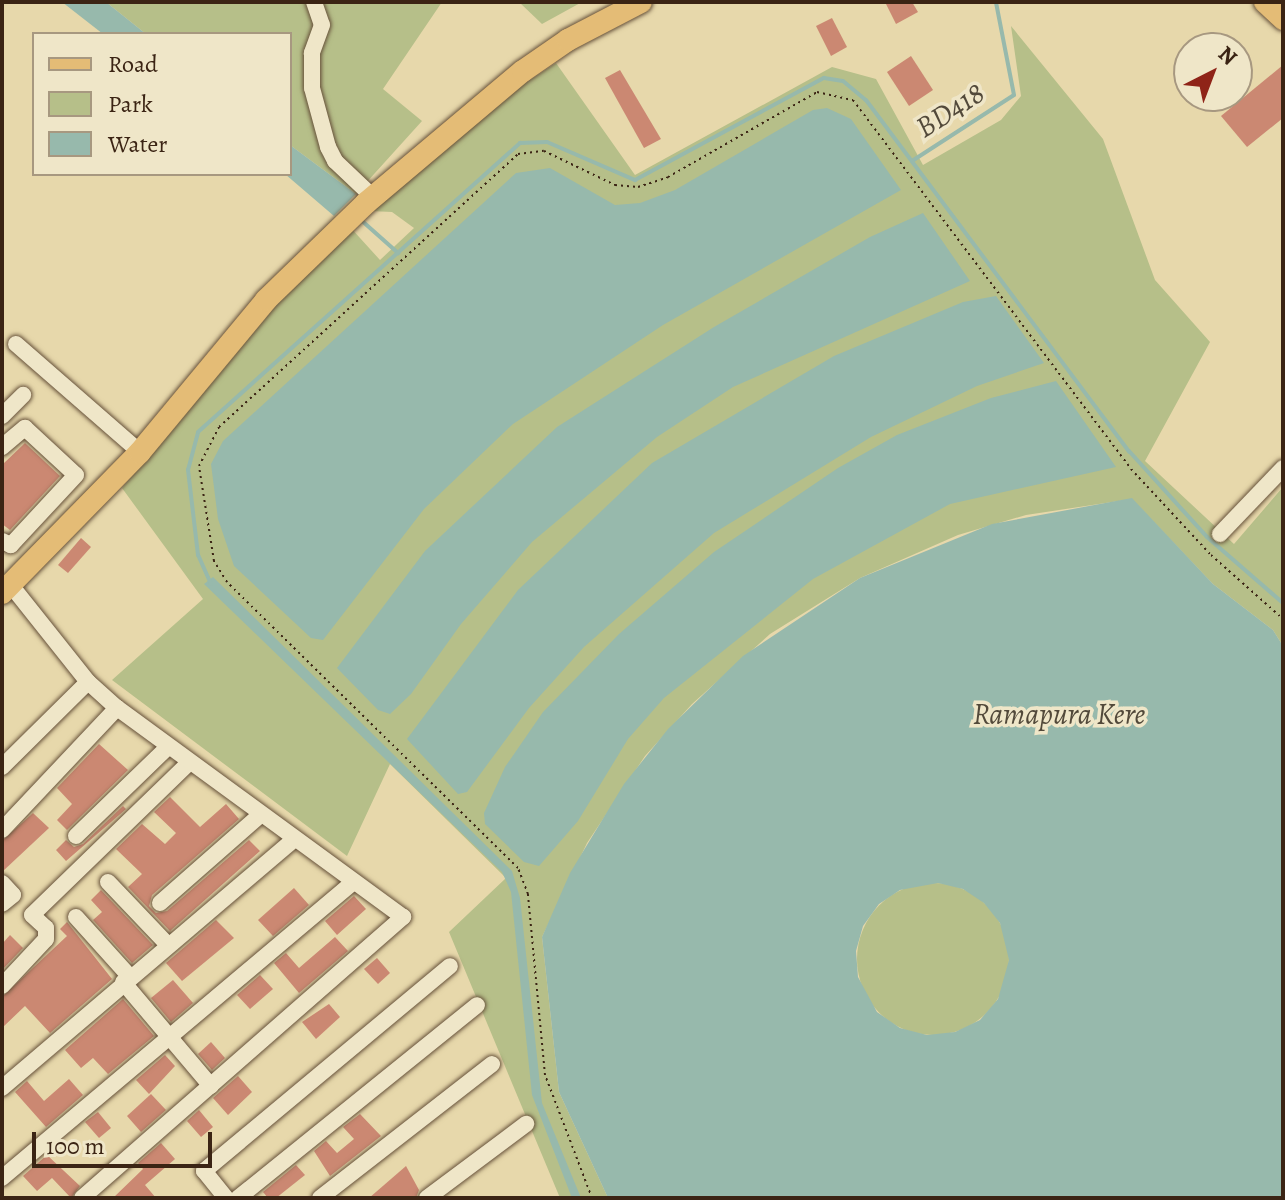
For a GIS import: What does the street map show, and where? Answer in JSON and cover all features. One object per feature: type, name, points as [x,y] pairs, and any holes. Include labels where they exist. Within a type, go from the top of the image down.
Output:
[{"type":"main road","points":[[6,589],[140,452],[266,300],[369,200],[523,71],[568,40],[641,2]]},
{"type":"main road","points":[[1265,2],[1283,19]]},
{"type":"street","points":[[314,2],[322,25],[312,53],[312,88],[328,147],[335,161],[369,200]]},
{"type":"street","points":[[16,344],[140,452]]},
{"type":"street","points":[[2,416],[23,395]]},
{"type":"street","points":[[2,447],[25,428],[76,474],[11,545],[2,541]]},
{"type":"street","points":[[1220,534],[1283,468]]},
{"type":"street","points":[[65,488],[86,508]]},
{"type":"street","points":[[6,589],[88,682],[117,708],[259,816],[401,915],[401,922],[82,1198]]},
{"type":"street","points":[[2,767],[88,682]]},
{"type":"street","points":[[2,830],[117,708]]},
{"type":"street","points":[[76,836],[168,747]]},
{"type":"street","points":[[2,986],[46,939],[46,928],[32,915],[189,763]]},
{"type":"street","points":[[160,903],[259,816]]},
{"type":"street","points":[[2,1088],[293,840]]},
{"type":"street","points":[[108,882],[168,945]]},
{"type":"street","points":[[2,1178],[354,882]]},
{"type":"street","points":[[2,883],[13,895],[2,904]]},
{"type":"street","points":[[76,917],[211,1086]]},
{"type":"street","points":[[226,1198],[204,1171],[450,966]]},
{"type":"street","points":[[238,1198],[477,1005]]},
{"type":"street","points":[[320,1198],[492,1064]]},
{"type":"street","points":[[427,1198],[526,1124]]},
{"type":"path","points":[[592,1198],[545,1075],[528,894],[518,868],[227,582],[214,561],[199,466],[207,442],[524,151],[544,151],[615,185],[649,185],[817,92],[844,96],[861,106],[1131,469],[1211,555],[1283,619]]},
{"type":"green space","points":[[106,2],[442,2],[383,89],[422,121],[356,194],[292,146],[292,32],[144,32]]},
{"type":"green space","points":[[519,2],[582,2],[542,24]]},
{"type":"green space","points":[[1011,26],[1103,139],[1155,280],[1210,342],[1145,461],[1234,544],[1283,487],[1283,646],[1273,630],[1213,584],[1132,499],[1026,515],[958,535],[860,578],[770,634],[692,704],[645,756],[587,843],[542,937],[559,1092],[608,1198],[560,1198],[449,932],[506,878],[390,764],[347,856],[112,680],[203,599],[122,488],[273,306],[350,227],[380,260],[414,228],[392,212],[370,211],[509,94],[556,63],[635,175],[832,67],[876,79],[923,165],[1001,120],[1021,96]]},
{"type":"green space","points":[[933,883],[962,888],[987,905],[1004,930],[1009,959],[1004,988],[987,1013],[962,1030],[933,1035],[904,1030],[879,1013],[862,988],[857,959],[862,930],[879,905],[904,888]]},
{"type":"water","points":[[62,2],[106,2],[144,32],[100,32]]},
{"type":"water","points":[[827,108],[851,119],[901,190],[663,325],[513,424],[424,509],[323,640],[311,638],[234,566],[218,519],[211,464],[223,441],[516,173],[550,168],[615,205],[640,203],[675,190],[813,110]]},
{"type":"water","points":[[292,146],[356,194],[334,216],[287,176],[292,176]]},
{"type":"water","points":[[923,213],[970,281],[733,387],[657,437],[532,542],[461,624],[411,694],[390,714],[378,710],[337,668],[425,551],[557,427],[714,327],[870,237]]},
{"type":"water","points":[[996,296],[1044,363],[977,386],[871,437],[714,533],[584,647],[529,708],[467,792],[458,794],[407,739],[518,590],[652,463],[834,356],[963,302]]},
{"type":"water","points":[[1056,381],[1116,467],[950,504],[813,579],[664,698],[628,739],[578,821],[539,866],[524,862],[485,824],[484,813],[505,767],[543,712],[619,634],[714,552],[838,468],[897,435],[991,398]]},
{"type":"water","name":"Ramapura Kere","points":[[1132,498],[1213,584],[1273,630],[1283,646],[1283,1198],[608,1198],[559,1092],[542,937],[570,873],[624,784],[668,729],[743,656],[860,578],[992,524]],"holes":[[[938,883],[963,889],[984,903],[1000,923],[1009,960],[998,999],[980,1020],[955,1032],[927,1035],[900,1028],[877,1012],[858,977],[856,951],[863,926],[879,904],[900,890]]]},
{"type":"water","points":[[213,577],[512,871],[520,898],[542,1103],[581,1198],[572,1198],[532,1095],[511,892],[502,872],[204,584]]},
{"type":"building","points":[[885,2],[912,2],[918,12],[896,24]]},
{"type":"building","points":[[832,18],[847,47],[831,56],[816,26]]},
{"type":"building","points":[[911,56],[933,90],[909,106],[887,72]]},
{"type":"building","points":[[1283,65],[1283,118],[1247,147],[1221,116],[1226,112],[1253,112],[1253,90]]},
{"type":"building","points":[[620,70],[661,139],[644,148],[605,78]]},
{"type":"building","points":[[25,443],[60,476],[10,530],[2,524],[2,465]]},
{"type":"building","points":[[81,538],[91,547],[68,573],[58,565]]},
{"type":"building","points":[[99,744],[128,770],[67,830],[57,820],[72,804],[57,788]]},
{"type":"building","points":[[170,797],[200,827],[226,804],[239,819],[152,895],[149,906],[156,913],[167,911],[249,840],[260,851],[170,931],[128,887],[142,874],[116,849],[142,824],[165,844],[176,833],[154,812]]},
{"type":"building","points":[[123,806],[126,809],[66,861],[56,850],[66,840],[74,847],[83,844]]},
{"type":"building","points":[[33,813],[49,828],[2,872],[2,841]]},
{"type":"building","points":[[294,888],[309,905],[273,936],[258,920]]},
{"type":"building","points":[[101,890],[153,945],[132,963],[93,920],[102,912],[91,900]]},
{"type":"building","points":[[354,896],[366,909],[337,935],[325,921]]},
{"type":"building","points":[[216,920],[234,938],[182,981],[166,963]]},
{"type":"building","points":[[67,922],[112,979],[50,1033],[25,1006],[2,1028],[2,997],[67,936],[60,929]]},
{"type":"building","points":[[10,935],[23,948],[2,970],[2,944]]},
{"type":"building","points":[[335,937],[348,951],[299,993],[274,963],[286,953],[299,968]]},
{"type":"building","points":[[377,958],[390,973],[378,984],[364,969]]},
{"type":"building","points":[[260,975],[273,989],[250,1009],[237,995]]},
{"type":"building","points":[[173,980],[193,1003],[171,1022],[151,998]]},
{"type":"building","points":[[123,999],[154,1036],[108,1074],[93,1058],[81,1068],[65,1050]]},
{"type":"building","points":[[329,1004],[340,1017],[316,1039],[302,1022]]},
{"type":"building","points":[[211,1042],[225,1058],[212,1070],[198,1054]]},
{"type":"building","points":[[165,1055],[175,1066],[149,1094],[136,1080]]},
{"type":"building","points":[[238,1076],[252,1092],[228,1115],[213,1098]]},
{"type":"building","points":[[69,1079],[83,1095],[46,1127],[15,1092],[27,1081],[44,1101]]},
{"type":"building","points":[[151,1094],[166,1110],[141,1132],[127,1116]]},
{"type":"building","points":[[199,1110],[213,1127],[201,1137],[187,1121]]},
{"type":"building","points":[[98,1112],[111,1128],[99,1138],[85,1122]]},
{"type":"building","points":[[360,1114],[381,1136],[330,1176],[314,1151],[326,1141],[337,1153],[354,1139],[343,1127]]},
{"type":"building","points":[[161,1143],[175,1159],[145,1185],[156,1198],[113,1198],[143,1169],[138,1163]]},
{"type":"building","points":[[47,1155],[80,1186],[71,1198],[52,1178],[37,1191],[23,1176]]},
{"type":"building","points":[[296,1165],[305,1175],[276,1198],[268,1198],[263,1192]]},
{"type":"building","points":[[406,1166],[419,1190],[416,1198],[369,1198]]},
{"type":"waterway","name":"BD418","points":[[912,161],[1014,95],[996,2]]},
{"type":"waterway","points":[[211,584],[198,555],[188,470],[198,432],[520,143],[547,142],[635,180],[824,78],[843,81],[866,100],[1129,451],[1207,537],[1283,603]]},
{"type":"waterway","points":[[361,220],[398,253]]}]
